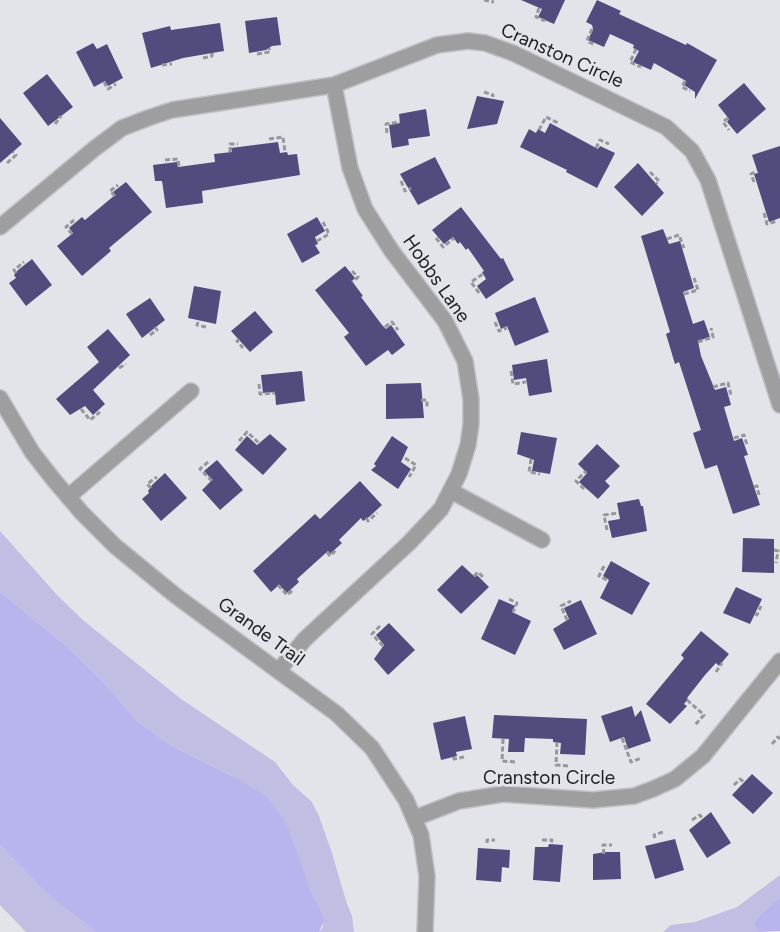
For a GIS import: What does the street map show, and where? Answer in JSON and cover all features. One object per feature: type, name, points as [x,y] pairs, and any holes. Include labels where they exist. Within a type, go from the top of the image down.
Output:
[{"type":"street","name":"Cranston Circle","points":[[0,226],[122,128],[172,110],[334,85],[437,45],[468,41],[477,42],[513,54],[671,130],[692,151],[708,180],[780,405]]},
{"type":"street","name":"Hobbs Lane","points":[[279,670],[305,639],[426,525],[451,491],[468,445],[471,424],[472,399],[465,361],[446,321],[391,250],[365,209],[350,168],[334,85]]},
{"type":"street","points":[[68,497],[191,392]]},
{"type":"street","name":"Grande Trail","points":[[0,398],[32,452],[68,497],[115,546],[144,571],[355,728],[378,756],[415,818],[421,835],[427,876],[425,932]]},
{"type":"street","points":[[451,491],[542,540]]},
{"type":"street","name":"Cranston Circle","points":[[415,818],[459,801],[503,794],[593,800],[634,796],[653,789],[675,779],[703,756],[780,661]]},
{"type":"path","points":[[484,0],[494,2]]},
{"type":"path","points":[[540,8],[536,17],[545,21]]},
{"type":"path","points":[[592,29],[587,41],[594,44]]},
{"type":"path","points":[[257,54],[270,52],[269,48]]},
{"type":"path","points":[[636,49],[630,62],[641,67]]},
{"type":"path","points":[[203,58],[212,56],[212,52]]},
{"type":"path","points":[[162,65],[172,64]]},
{"type":"path","points":[[685,81],[682,87],[690,91]]},
{"type":"path","points":[[104,82],[108,89],[116,84]]},
{"type":"path","points":[[484,92],[493,95],[492,97]]},
{"type":"path","points":[[55,124],[61,116]]},
{"type":"path","points":[[539,130],[546,117],[558,123]]},
{"type":"path","points":[[728,118],[723,122],[729,130]]},
{"type":"path","points":[[387,133],[386,124],[400,122]]},
{"type":"path","points":[[269,139],[283,137],[285,152]]},
{"type":"path","points":[[596,148],[600,140],[609,144]]},
{"type":"path","points":[[230,152],[230,144],[238,144]]},
{"type":"path","points":[[7,163],[16,156],[13,152]]},
{"type":"path","points":[[165,160],[178,159],[179,167]]},
{"type":"path","points":[[754,182],[751,174],[757,171]]},
{"type":"path","points":[[650,172],[659,181],[656,184]]},
{"type":"path","points":[[401,181],[405,191],[411,188]]},
{"type":"path","points":[[115,196],[110,191],[118,185]]},
{"type":"path","points":[[764,213],[767,224],[777,221]]},
{"type":"path","points":[[72,234],[66,227],[74,220]]},
{"type":"path","points":[[317,240],[329,234],[323,222]]},
{"type":"path","points":[[667,239],[679,235],[684,248]]},
{"type":"path","points":[[436,238],[443,247],[454,238]]},
{"type":"path","points":[[16,273],[14,270],[24,262]]},
{"type":"path","points":[[352,271],[358,277],[352,282]]},
{"type":"path","points":[[479,293],[471,282],[483,274]]},
{"type":"path","points":[[684,294],[698,290],[694,278]]},
{"type":"path","points":[[198,322],[198,325],[206,326]]},
{"type":"path","points":[[385,327],[392,322],[398,330]]},
{"type":"path","points":[[495,322],[499,331],[508,328]]},
{"type":"path","points":[[150,335],[157,330],[155,327]]},
{"type":"path","points":[[698,342],[713,336],[711,328]]},
{"type":"path","points":[[239,339],[237,341],[243,348]]},
{"type":"path","points":[[119,368],[126,364]]},
{"type":"path","points":[[511,371],[513,384],[526,382]]},
{"type":"path","points":[[714,387],[728,383],[731,395]]},
{"type":"path","points":[[259,384],[260,394],[275,393]]},
{"type":"path","points":[[421,400],[427,400],[427,409]]},
{"type":"path","points":[[81,409],[90,420],[100,412]]},
{"type":"path","points":[[239,441],[246,432],[258,443]]},
{"type":"path","points":[[734,438],[744,436],[747,445]]},
{"type":"path","points":[[405,458],[416,465],[408,477]]},
{"type":"path","points":[[531,459],[529,472],[540,474]]},
{"type":"path","points":[[208,462],[200,468],[212,481]]},
{"type":"path","points":[[584,489],[576,482],[586,471]]},
{"type":"path","points":[[151,488],[147,484],[157,477]]},
{"type":"path","points":[[754,487],[757,486],[760,495]]},
{"type":"path","points":[[366,518],[368,521],[377,512]]},
{"type":"path","points":[[607,530],[604,516],[619,513]]},
{"type":"path","points":[[327,552],[330,556],[337,550]]},
{"type":"path","points":[[774,550],[778,551],[776,564]]},
{"type":"path","points":[[604,566],[599,576],[609,581]]},
{"type":"path","points":[[474,576],[478,572],[484,578]]},
{"type":"path","points":[[278,585],[287,595],[294,589]]},
{"type":"path","points":[[508,599],[518,603],[513,612]]},
{"type":"path","points":[[567,620],[560,606],[571,601]]},
{"type":"path","points":[[755,614],[757,614],[761,606]]},
{"type":"path","points":[[380,626],[372,634],[383,646]]},
{"type":"path","points":[[716,672],[722,663]]},
{"type":"path","points":[[687,700],[704,715],[694,726]]},
{"type":"path","points":[[772,744],[778,737],[780,739]]},
{"type":"path","points":[[622,738],[631,762],[641,758]]},
{"type":"path","points":[[503,739],[502,761],[516,762]]},
{"type":"path","points":[[558,742],[556,765],[569,766]]},
{"type":"path","points":[[454,757],[454,759],[464,757]]},
{"type":"path","points":[[734,786],[740,779],[744,782]]},
{"type":"path","points":[[692,820],[700,815],[702,818]]},
{"type":"path","points":[[656,838],[654,835],[663,832]]},
{"type":"path","points":[[487,843],[487,840],[495,840]]},
{"type":"path","points":[[542,840],[552,840],[551,844]]},
{"type":"path","points":[[604,854],[603,845],[612,844]]},
{"type":"shaded area","points":[[0,531],[58,596],[84,621],[181,699],[275,762],[293,785],[312,802],[332,853],[352,916],[354,932],[319,932],[323,927],[321,911],[310,890],[300,863],[236,778],[170,745],[137,721],[101,680],[65,645],[0,592]]},
{"type":"shaded area","points":[[0,592],[65,645],[101,680],[137,721],[170,745],[236,778],[267,797],[287,825],[310,890],[321,911],[324,920],[319,932],[96,932],[46,893],[0,845]]},
{"type":"shaded area","points":[[0,845],[46,893],[96,932],[26,932],[0,905]]},
{"type":"shaded area","points":[[780,875],[780,897],[757,918],[754,924],[762,931],[780,932],[663,932],[671,925],[695,922],[737,907]]},
{"type":"shaded area","points":[[780,897],[780,931],[762,931],[757,929],[754,924],[757,918]]},
{"type":"building","points":[[521,0],[565,0],[554,24],[538,17],[542,9]]},
{"type":"building","points":[[597,0],[621,11],[619,14],[686,45],[687,43],[717,60],[695,99],[695,92],[684,85],[686,81],[654,63],[651,70],[633,62],[639,51],[633,48],[634,45],[610,34],[604,47],[588,40],[593,29],[592,25],[586,22]]},
{"type":"building","points":[[277,17],[281,45],[249,53],[245,21]]},
{"type":"building","points":[[220,23],[224,51],[183,58],[151,68],[142,33],[170,26],[171,30]]},
{"type":"building","points":[[93,43],[97,49],[107,44],[123,78],[108,86],[105,81],[94,87],[76,52]]},
{"type":"building","points":[[47,74],[73,107],[48,126],[23,93]]},
{"type":"building","points":[[744,83],[766,109],[737,134],[727,122],[729,119],[718,105]]},
{"type":"building","points":[[477,96],[504,101],[497,124],[467,129]]},
{"type":"building","points":[[426,109],[430,136],[408,139],[409,145],[392,148],[389,125],[400,123],[399,114]]},
{"type":"building","points":[[0,118],[22,144],[0,163]]},
{"type":"building","points":[[550,123],[598,149],[600,146],[615,153],[597,188],[566,172],[567,170],[520,147],[529,129],[536,133],[538,129],[545,133]]},
{"type":"building","points":[[278,142],[280,153],[287,152],[288,155],[297,154],[300,175],[202,191],[203,203],[166,208],[162,181],[155,181],[153,165],[177,162],[178,167],[215,162],[214,154],[232,152],[231,148]]},
{"type":"building","points":[[780,146],[780,218],[769,222],[754,174],[758,173],[752,155]]},
{"type":"building","points":[[435,157],[451,188],[418,205],[400,174]]},
{"type":"building","points":[[638,163],[664,193],[642,216],[614,187]]},
{"type":"building","points":[[126,182],[152,212],[109,248],[111,251],[82,276],[57,246],[73,233],[69,228],[82,217],[85,220],[115,195],[113,192]]},
{"type":"building","points":[[461,207],[501,259],[503,258],[514,280],[486,299],[477,286],[486,279],[482,272],[484,271],[468,248],[466,250],[453,237],[444,244],[432,230]]},
{"type":"building","points":[[317,217],[325,231],[315,237],[318,244],[315,245],[320,253],[302,263],[287,234]]},
{"type":"building","points":[[663,229],[669,244],[680,241],[694,288],[683,292],[693,324],[704,320],[710,337],[698,341],[701,356],[715,390],[726,387],[731,405],[724,407],[734,441],[742,438],[748,455],[744,456],[760,505],[733,514],[717,465],[705,469],[693,433],[701,430],[679,362],[675,364],[666,334],[670,332],[641,236]]},
{"type":"building","points":[[32,259],[52,285],[26,306],[9,283],[16,278],[14,275],[18,270]]},
{"type":"building","points":[[345,266],[355,278],[352,281],[363,296],[361,297],[382,325],[386,329],[391,325],[405,345],[392,355],[388,350],[366,366],[344,337],[349,333],[315,290]]},
{"type":"building","points":[[194,286],[221,291],[216,324],[188,318]]},
{"type":"building","points":[[535,297],[549,332],[515,346],[507,326],[501,329],[495,313]]},
{"type":"building","points":[[150,298],[165,320],[142,338],[126,314]]},
{"type":"building","points":[[255,311],[273,332],[250,352],[231,331]]},
{"type":"building","points":[[108,329],[130,355],[93,390],[105,404],[93,415],[85,406],[70,415],[56,399],[99,362],[87,347]]},
{"type":"building","points":[[547,359],[552,392],[529,396],[526,378],[514,380],[512,365]]},
{"type":"building","points":[[302,371],[305,401],[276,405],[275,392],[263,393],[261,375]]},
{"type":"building","points":[[421,383],[424,418],[386,419],[386,384]]},
{"type":"building","points":[[521,432],[557,438],[550,474],[532,471],[534,460],[517,454]]},
{"type":"building","points":[[270,434],[287,449],[263,475],[235,450],[247,436],[257,445]]},
{"type":"building","points":[[392,436],[408,447],[401,462],[411,469],[398,489],[371,470],[376,466],[374,464]]},
{"type":"building","points":[[597,444],[620,466],[605,481],[610,486],[598,499],[579,482],[587,473],[578,464]]},
{"type":"building","points":[[217,460],[243,490],[220,510],[202,490],[212,480],[204,471]]},
{"type":"building","points":[[165,473],[187,498],[161,521],[142,499],[149,493],[148,491],[152,485]]},
{"type":"building","points":[[360,481],[382,505],[363,521],[361,518],[339,540],[342,543],[330,554],[328,551],[297,579],[299,582],[287,593],[279,585],[271,592],[253,571],[315,514],[320,519]]},
{"type":"building","points":[[639,499],[641,506],[643,506],[647,531],[612,538],[608,521],[620,519],[617,503]]},
{"type":"building","points":[[743,538],[774,539],[774,573],[742,572]]},
{"type":"building","points":[[611,561],[650,583],[632,615],[600,598],[609,580],[603,576]]},
{"type":"building","points":[[462,565],[475,577],[477,575],[489,587],[461,614],[437,590]]},
{"type":"building","points":[[736,587],[762,599],[750,624],[723,613]]},
{"type":"building","points":[[499,599],[515,606],[512,612],[531,621],[515,655],[481,639]]},
{"type":"building","points":[[581,600],[597,634],[564,650],[553,629],[569,619],[564,608]]},
{"type":"building","points":[[389,623],[415,650],[388,675],[374,659],[384,645],[376,635]]},
{"type":"building","points":[[701,631],[729,654],[719,666],[716,663],[705,675],[687,698],[684,704],[687,706],[670,724],[646,704],[684,658],[681,655]]},
{"type":"building","points":[[632,706],[635,717],[641,710],[651,741],[628,749],[624,737],[610,742],[601,716]]},
{"type":"building","points":[[494,715],[587,719],[585,755],[560,754],[561,743],[553,742],[553,739],[525,738],[524,752],[508,752],[509,739],[492,738]]},
{"type":"building","points":[[465,716],[472,749],[456,752],[457,756],[441,760],[433,723]]},
{"type":"building","points":[[752,774],[773,793],[753,814],[732,795]]},
{"type":"building","points":[[711,812],[731,843],[707,858],[689,830]]},
{"type":"building","points":[[675,839],[684,870],[655,879],[645,846]]},
{"type":"building","points":[[549,844],[563,845],[560,882],[533,880],[535,847],[548,847]]},
{"type":"building","points":[[478,848],[510,850],[509,868],[502,867],[501,882],[476,880]]},
{"type":"building","points":[[620,852],[621,879],[593,880],[593,854]]}]
